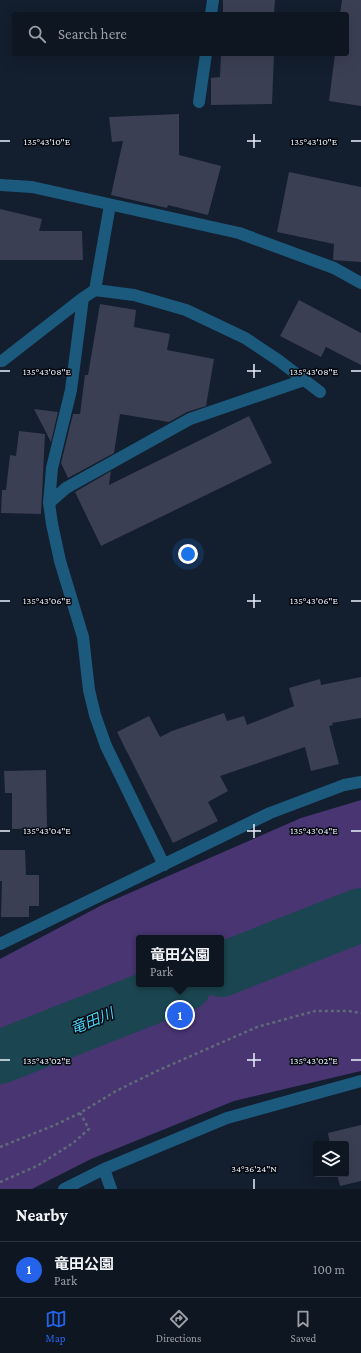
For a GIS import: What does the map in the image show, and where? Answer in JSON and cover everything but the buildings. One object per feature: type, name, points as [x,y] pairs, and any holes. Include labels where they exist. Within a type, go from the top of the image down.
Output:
[{"type":"street","points":[[211,12],[213,0]]},
{"type":"street","points":[[199,102],[206,56]]},
{"type":"street","points":[[0,185],[32,187],[239,233],[334,268],[361,283]]},
{"type":"street","points":[[95,290],[110,205]]},
{"type":"street","points":[[0,361],[95,290],[134,295],[186,310],[245,338],[320,392]]},
{"type":"street","points":[[83,298],[71,390],[52,468],[49,503],[60,560],[83,637],[89,690],[95,715],[106,746],[164,865]]},
{"type":"street","points":[[49,503],[66,488],[190,419],[304,380]]},
{"type":"street","points":[[0,944],[270,813],[344,785],[361,782]]},
{"type":"street","points":[[64,1189],[104,1169],[227,1118],[361,1081]]},
{"type":"street","points":[[104,1169],[111,1189]]},
{"type":"path","points":[[0,1147],[55,1125],[80,1113],[116,1091],[159,1070],[257,1027],[315,1010],[349,1011],[361,1013]]},
{"type":"path","points":[[0,1182],[37,1166],[73,1143],[89,1129],[80,1113]]},
{"type":"shaded area","points":[[361,800],[361,1071],[234,1101],[91,1159],[32,1189],[0,1189],[0,959],[102,905],[301,818]]},
{"type":"waterway","name":"竜田川","points":[[224,969],[361,915]]},
{"type":"waterway","name":"竜田川","points":[[0,1057],[177,987]]},
{"type":"place","name":"竜田公園","points":[[180,1015]]}]
